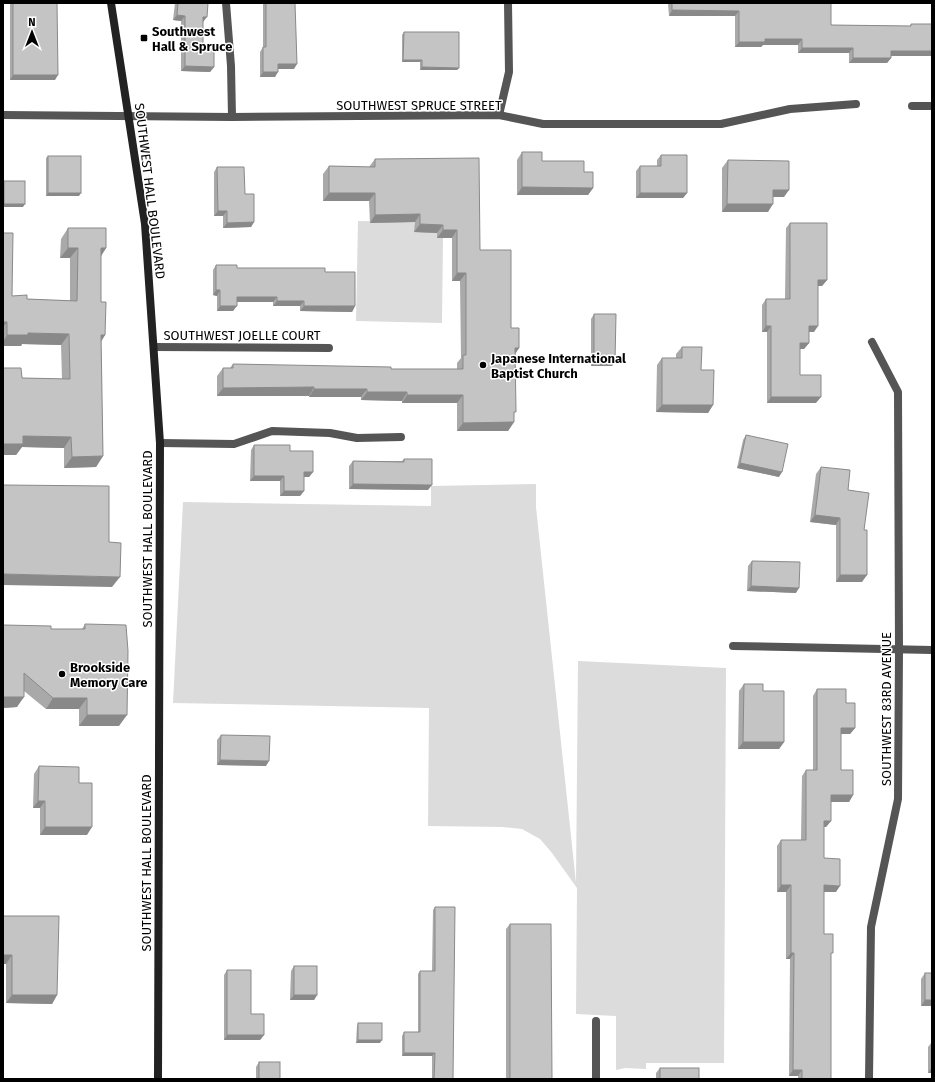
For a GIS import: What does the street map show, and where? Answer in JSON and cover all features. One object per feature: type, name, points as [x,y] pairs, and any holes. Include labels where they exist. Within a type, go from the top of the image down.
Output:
[{"type":"main road","name":"SOUTHWEST HALL BOULEVARD","points":[[111,3],[145,224],[160,443],[158,1079]]},
{"type":"street","points":[[226,3],[232,66],[232,117]]},
{"type":"street","points":[[499,115],[508,72],[508,3]]},
{"type":"street","name":"SOUTHWEST SPRUCE STREET","points":[[3,115],[232,117],[499,115],[543,124],[721,124],[790,109],[856,104]]},
{"type":"street","points":[[912,106],[932,106]]},
{"type":"street","name":"SOUTHWEST 83RD AVENUE","points":[[869,1079],[871,927],[898,799],[899,650],[898,392],[872,342]]},
{"type":"street","name":"SOUTHWEST JOELLE COURT","points":[[154,347],[329,348]]},
{"type":"street","points":[[160,443],[234,444],[272,431],[330,433],[357,438],[401,437]]},
{"type":"street","points":[[733,646],[932,650]]},
{"type":"street","points":[[596,1021],[596,1079]]},
{"type":"shaded area","points":[[358,221],[415,222],[437,233],[437,238],[443,238],[442,323],[356,321]]},
{"type":"shaded area","points":[[536,484],[536,507],[576,883],[578,661],[726,668],[724,1063],[646,1063],[646,1069],[625,1068],[616,1070],[616,1016],[576,1014],[577,888],[552,853],[540,839],[522,829],[502,827],[428,826],[429,708],[173,703],[183,502],[431,506],[431,486]]},
{"type":"building","points":[[13,3],[57,3],[58,75],[13,75]]},
{"type":"building","points":[[178,3],[208,3],[207,17],[203,17],[203,49],[214,49],[214,67],[185,66],[185,16],[177,15]]},
{"type":"building","points":[[266,3],[295,3],[297,64],[278,64],[278,72],[263,72],[263,47],[266,47]]},
{"type":"building","points":[[672,3],[831,3],[831,25],[911,26],[911,24],[932,24],[932,51],[891,51],[891,58],[853,58],[853,48],[802,48],[802,39],[765,39],[765,42],[739,42],[739,11],[672,10]]},
{"type":"building","points":[[404,32],[459,32],[459,68],[422,67],[422,60],[403,60]]},
{"type":"building","points":[[522,152],[542,152],[542,161],[584,161],[584,172],[593,172],[593,188],[522,187]]},
{"type":"building","points":[[661,155],[687,155],[687,193],[640,193],[640,166],[661,166]]},
{"type":"building","points":[[48,156],[81,156],[81,193],[48,193]]},
{"type":"building","points":[[479,158],[480,250],[511,250],[511,328],[519,328],[519,348],[515,348],[516,412],[514,412],[514,422],[463,423],[463,395],[407,395],[407,392],[367,392],[367,389],[314,389],[314,387],[223,388],[223,368],[233,368],[233,364],[391,367],[391,369],[463,369],[463,355],[466,355],[466,273],[457,273],[457,230],[443,230],[443,225],[420,224],[420,214],[375,215],[375,193],[329,193],[329,166],[375,167],[375,159]]},
{"type":"building","points":[[728,160],[789,161],[789,190],[773,190],[773,204],[727,204]]},
{"type":"building","points":[[217,167],[244,167],[245,194],[254,194],[254,222],[227,223],[227,211],[218,211]]},
{"type":"building","points":[[4,181],[25,181],[25,204],[4,204]]},
{"type":"building","points":[[790,223],[827,223],[827,280],[818,280],[818,326],[809,326],[809,343],[800,343],[800,375],[821,375],[821,397],[771,397],[771,326],[766,326],[766,299],[790,299]]},
{"type":"building","points":[[68,228],[106,228],[106,248],[101,248],[101,302],[106,302],[105,335],[101,335],[103,456],[72,457],[71,437],[23,436],[23,444],[3,444],[3,368],[21,368],[22,378],[70,379],[69,334],[28,333],[28,335],[7,335],[7,322],[3,322],[3,233],[13,233],[12,296],[27,295],[27,299],[77,301],[78,248],[68,248]]},
{"type":"building","points":[[216,265],[237,265],[237,268],[325,268],[325,272],[355,272],[355,306],[304,306],[304,301],[277,301],[277,297],[237,297],[237,306],[220,306],[220,290],[216,290]]},
{"type":"building","points":[[594,314],[616,314],[615,361],[594,361]]},
{"type":"building","points":[[682,347],[702,347],[701,370],[714,370],[713,405],[662,405],[662,358],[682,358]]},
{"type":"building","points":[[746,435],[788,444],[782,472],[740,463]]},
{"type":"building","points":[[254,445],[290,445],[290,451],[313,451],[313,472],[304,472],[304,491],[284,491],[284,476],[254,476]]},
{"type":"building","points":[[404,459],[432,459],[432,485],[353,484],[353,461],[404,462]]},
{"type":"building","points":[[821,467],[850,470],[848,490],[869,493],[864,530],[867,530],[867,575],[840,575],[840,518],[815,515]]},
{"type":"building","points":[[3,485],[109,486],[109,542],[121,543],[120,577],[3,574]]},
{"type":"building","points":[[752,561],[800,562],[799,588],[751,586]]},
{"type":"building","name":"Brookside Memory Care","points":[[85,624],[126,625],[128,651],[127,715],[87,715],[87,698],[53,698],[24,673],[24,697],[3,697],[3,625],[51,626],[51,629],[85,629]]},
{"type":"building","points":[[744,684],[763,684],[763,691],[784,691],[784,742],[743,742]]},
{"type":"building","points":[[817,689],[846,689],[846,703],[855,703],[855,728],[841,728],[841,770],[853,770],[853,795],[831,795],[831,821],[824,821],[824,858],[840,859],[840,886],[824,885],[824,934],[833,934],[833,953],[831,953],[831,1079],[802,1079],[802,1070],[793,1070],[794,953],[791,953],[791,885],[781,885],[781,840],[806,840],[806,770],[817,770]]},
{"type":"building","points":[[221,735],[270,736],[269,761],[220,760]]},
{"type":"building","points":[[39,766],[79,767],[79,783],[92,783],[92,827],[45,827],[45,801],[38,801]]},
{"type":"building","points":[[435,907],[455,907],[453,1079],[434,1079],[435,1053],[404,1053],[404,1032],[420,1032],[420,971],[435,971]]},
{"type":"building","points":[[3,916],[59,916],[57,995],[12,995],[12,955],[3,955]]},
{"type":"building","points":[[510,924],[551,924],[552,1079],[510,1079]]},
{"type":"building","points":[[294,966],[317,966],[317,995],[294,995]]},
{"type":"building","points":[[227,970],[251,970],[251,1014],[264,1014],[264,1035],[227,1035]]},
{"type":"building","points":[[925,973],[932,973],[932,1000],[925,1000]]},
{"type":"building","points":[[358,1023],[382,1023],[382,1040],[358,1040]]},
{"type":"building","points":[[259,1062],[280,1062],[280,1079],[259,1079]]},
{"type":"building","points":[[660,1068],[699,1068],[699,1079],[660,1079]]},
{"type":"place","name":"Southwest Hall & Spruce","points":[[144,38]]},
{"type":"place","name":"Japanese International Baptist Church","points":[[483,365]]},
{"type":"place","name":"Brookside Memory Care","points":[[62,674]]}]
